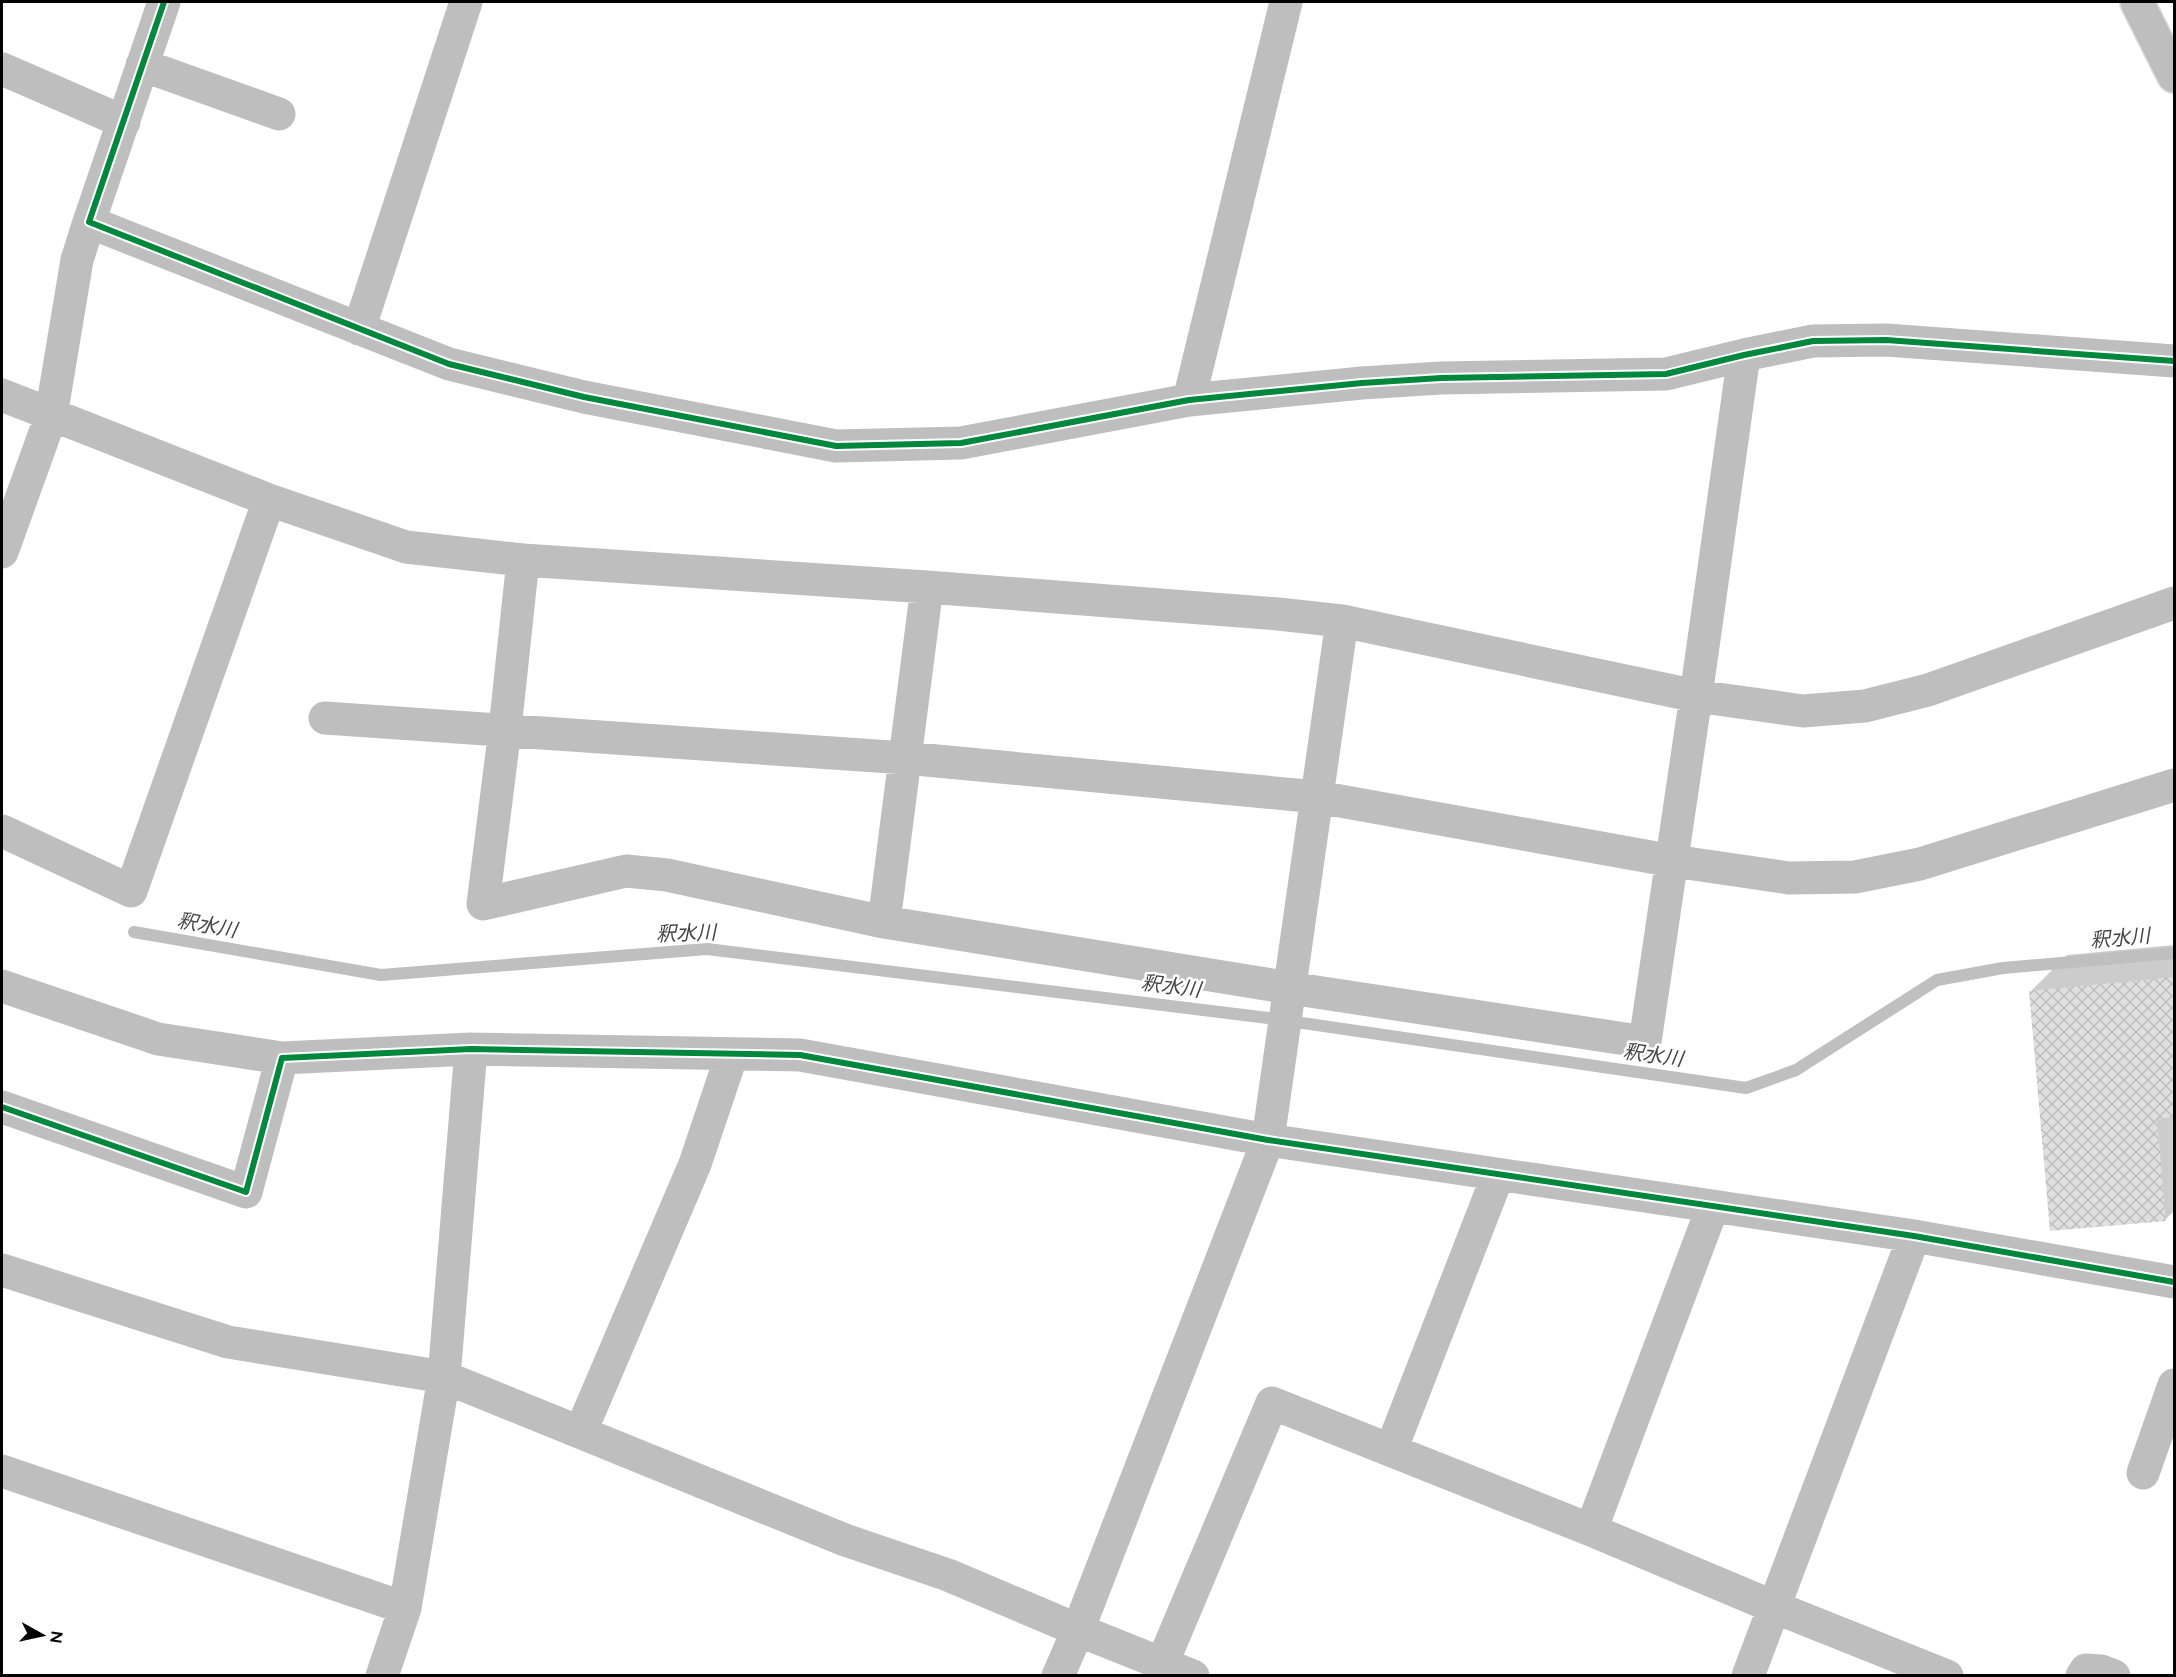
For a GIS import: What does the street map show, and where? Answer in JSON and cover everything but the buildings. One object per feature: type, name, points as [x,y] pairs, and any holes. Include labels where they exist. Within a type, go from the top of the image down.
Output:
[{"type":"street","points":[[2,552],[51,416],[77,260],[164,2]]},
{"type":"street","points":[[359,329],[466,2]]},
{"type":"street","points":[[1189,400],[1286,2]]},
{"type":"street","points":[[2137,2],[2175,76]]},
{"type":"street","points":[[142,65],[279,114]]},
{"type":"street","points":[[2,69],[124,122]]},
{"type":"street","points":[[89,222],[448,364],[585,397],[836,446],[961,443],[1189,400],[1362,383],[1441,378],[1666,374],[1813,341],[1886,340],[2175,362]]},
{"type":"street","points":[[523,560],[506,729],[483,904],[626,871],[667,874],[884,922],[1290,988],[1645,1042],[1744,355]]},
{"type":"street","points":[[2,395],[269,500],[406,547],[523,560],[927,587],[1342,621],[1696,696],[1803,711],[1865,706],[1928,690],[2175,603]]},
{"type":"street","points":[[2,831],[131,891],[269,500]]},
{"type":"street","points":[[884,922],[927,587]]},
{"type":"street","points":[[1058,1676],[1078,1630],[1268,1140],[1342,621]]},
{"type":"street","points":[[325,718],[905,758],[1318,797],[1672,861],[1789,878],[1855,877],[1920,864],[2175,785]]},
{"type":"street","points":[[2,986],[158,1039],[282,1058],[471,1049],[800,1055],[1268,1140],[1914,1236],[2175,1282]]},
{"type":"street","points":[[382,1676],[405,1608],[444,1377],[471,1049]]},
{"type":"street","points":[[581,1431],[695,1164],[732,1054]]},
{"type":"street","points":[[2,1107],[246,1192],[282,1058]]},
{"type":"street","points":[[1390,1449],[1497,1174]]},
{"type":"street","points":[[1591,1530],[1713,1206]]},
{"type":"street","points":[[1748,1676],[1914,1236]]},
{"type":"street","points":[[2,1270],[228,1342],[444,1377],[845,1540],[948,1575],[1193,1676]]},
{"type":"street","points":[[2143,1473],[2175,1386]]},
{"type":"street","points":[[1162,1664],[1272,1403],[1591,1530],[1774,1607],[1947,1676]]},
{"type":"street","points":[[2,1471],[405,1608]]},
{"type":"street","points":[[2082,1676],[2086,1670],[2101,1671],[2114,1676]]},
{"type":"waterway","name":"釈水川","points":[[134,932],[381,975],[707,949],[1268,1018],[1746,1088],[1796,1070],[1937,980],[2003,968],[2174,953]]},
{"type":"cycle path","points":[[164,2],[89,222],[449,364],[584,397],[836,446],[961,443],[1189,400],[1362,383],[1441,378],[1666,374],[1813,341],[1886,340],[2174,361]]},
{"type":"cycle path","points":[[2,1107],[246,1192],[282,1058],[471,1049],[800,1055],[1268,1140],[1914,1236],[2174,1282]]}]
